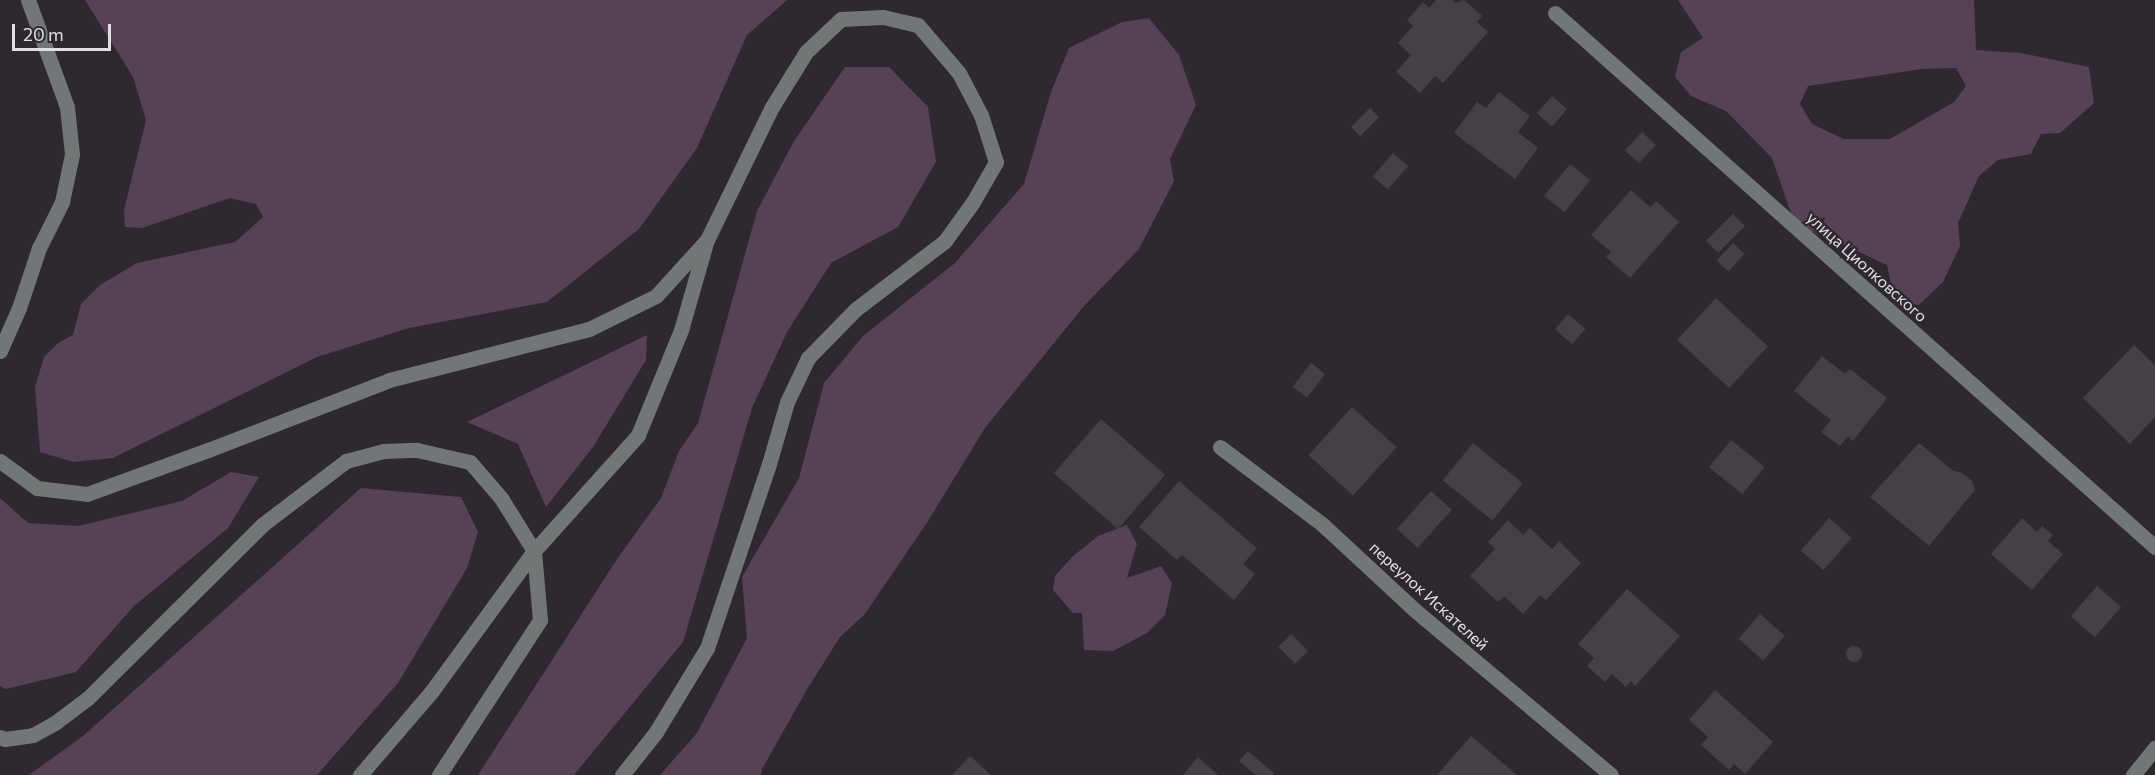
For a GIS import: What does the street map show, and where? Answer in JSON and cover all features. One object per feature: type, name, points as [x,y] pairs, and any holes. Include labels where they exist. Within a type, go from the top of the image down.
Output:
[{"type":"street","points":[[0,351],[19,308],[39,248],[62,202],[72,153],[67,107],[28,0]]},
{"type":"street","name":"улица Циолковского","points":[[1555,13],[2155,547]]},
{"type":"street","points":[[361,774],[432,691],[534,551],[638,435],[681,330],[707,240],[772,107],[806,52],[841,19],[883,17],[918,26],[959,74],[981,115],[996,162],[973,202],[945,241],[856,309],[808,358],[787,402],[769,464],[707,648],[656,732],[622,775]]},
{"type":"street","points":[[0,461],[37,488],[87,494],[389,380],[589,329],[656,296],[707,240]]},
{"type":"street","name":"переулок Искателей","points":[[1220,447],[1323,525],[1417,612],[1611,775]]},
{"type":"street","points":[[0,738],[5,740],[33,735],[56,722],[88,698],[262,525],[346,461],[383,451],[417,450],[470,462],[501,498],[534,551],[540,620],[439,775]]},
{"type":"street","points":[[2133,775],[2155,748]]},
{"type":"shaded area","points":[[85,0],[787,0],[747,35],[697,148],[639,229],[547,302],[409,328],[317,357],[113,458],[73,462],[40,452],[35,387],[44,357],[58,343],[73,335],[81,304],[100,285],[137,263],[235,242],[263,217],[256,204],[230,198],[142,228],[125,227],[124,210],[146,120],[133,77]]},
{"type":"shaded area","points":[[1678,0],[1974,0],[1976,50],[2021,53],[2089,67],[2094,103],[2060,133],[2041,134],[2031,154],[1998,160],[1979,176],[1958,223],[1960,246],[1943,282],[1919,305],[1902,302],[1893,293],[1887,265],[1825,236],[1801,228],[1792,216],[1772,158],[1726,111],[1691,96],[1675,77],[1681,52],[1703,38]],"holes":[[[1956,68],[1966,86],[1954,102],[1890,139],[1844,139],[1812,124],[1800,104],[1808,86],[1922,69]]]},
{"type":"shaded area","points":[[1149,18],[1179,55],[1196,105],[1170,159],[1174,181],[1139,249],[1084,306],[985,428],[928,521],[865,614],[840,637],[806,691],[762,769],[761,775],[660,775],[697,733],[747,638],[742,577],[799,478],[824,383],[863,336],[955,263],[1024,184],[1051,92],[1069,48],[1122,22]]},
{"type":"shaded area","points":[[845,67],[889,67],[928,107],[936,162],[898,227],[831,263],[787,332],[752,408],[683,642],[574,775],[478,775],[617,559],[661,498],[679,451],[698,423],[757,211],[794,141]]},
{"type":"shaded area","points":[[647,335],[646,360],[593,447],[546,507],[518,444],[467,422]]},
{"type":"shaded area","points":[[231,472],[259,477],[228,528],[133,607],[76,672],[6,689],[0,686],[0,498],[28,523],[78,526],[182,501]]},
{"type":"shaded area","points":[[361,488],[461,497],[478,532],[467,568],[398,683],[317,775],[29,775],[83,736]]},
{"type":"shaded area","points":[[1127,525],[1137,544],[1127,578],[1161,566],[1172,583],[1165,615],[1147,633],[1113,651],[1084,650],[1082,613],[1073,613],[1053,590],[1055,576],[1072,557],[1098,536]]},
{"type":"building","points":[[1436,0],[1452,0],[1455,3],[1464,0],[1482,16],[1477,22],[1488,32],[1443,83],[1435,76],[1420,93],[1396,72],[1411,55],[1398,43],[1413,26],[1407,20],[1423,2],[1429,8]]},
{"type":"building","points":[[1499,92],[1530,116],[1518,132],[1538,148],[1515,179],[1454,133],[1477,102],[1486,108]]},
{"type":"building","points":[[1552,96],[1567,109],[1552,126],[1537,113]]},
{"type":"building","points":[[1370,108],[1379,117],[1360,136],[1351,127]]},
{"type":"building","points":[[1642,132],[1656,145],[1639,163],[1625,150]]},
{"type":"building","points":[[1393,153],[1408,166],[1388,190],[1373,176]]},
{"type":"building","points":[[1570,164],[1590,180],[1564,212],[1544,196]]},
{"type":"building","points":[[1631,190],[1650,207],[1656,201],[1679,222],[1630,278],[1606,257],[1611,252],[1591,235]]},
{"type":"building","points":[[1733,214],[1745,226],[1718,253],[1706,241]]},
{"type":"building","points":[[1733,243],[1745,254],[1728,271],[1717,261]]},
{"type":"building","points":[[1716,298],[1768,346],[1729,388],[1677,340]]},
{"type":"building","points":[[1568,314],[1585,329],[1572,344],[1555,329]]},
{"type":"building","points":[[2134,345],[2155,365],[2155,417],[2130,444],[2083,398]]},
{"type":"building","points":[[1822,356],[1845,374],[1850,369],[1887,398],[1853,441],[1848,436],[1840,446],[1821,432],[1831,420],[1794,391]]},
{"type":"building","points":[[1311,363],[1325,374],[1307,398],[1293,387]]},
{"type":"building","points":[[1352,407],[1397,447],[1353,495],[1309,455]]},
{"type":"building","points":[[1101,419],[1165,475],[1118,529],[1054,473]]},
{"type":"building","points":[[1731,440],[1764,467],[1742,494],[1709,467]]},
{"type":"building","points":[[1473,443],[1523,483],[1493,521],[1443,480]]},
{"type":"building","points":[[1919,443],[1952,470],[1962,473],[1972,481],[1975,490],[1929,546],[1870,497]]},
{"type":"building","points":[[1179,481],[1257,548],[1243,564],[1255,574],[1234,600],[1182,555],[1177,560],[1139,527]]},
{"type":"building","points":[[1431,491],[1452,510],[1418,548],[1397,529]]},
{"type":"building","points":[[1829,518],[1852,538],[1823,570],[1801,550]]},
{"type":"building","points":[[2022,518],[2037,532],[2042,526],[2053,535],[2048,541],[2063,554],[2032,590],[1991,554]]},
{"type":"building","points":[[1508,520],[1523,535],[1530,528],[1552,549],[1559,541],[1581,563],[1546,600],[1540,595],[1523,614],[1504,596],[1498,602],[1470,576],[1495,549],[1488,542]]},
{"type":"building","points":[[2097,586],[2121,607],[2095,637],[2071,616]]},
{"type":"building","points":[[1627,589],[1680,636],[1635,686],[1631,681],[1626,687],[1612,674],[1605,682],[1587,666],[1594,658],[1578,644]]},
{"type":"building","points":[[1760,614],[1785,636],[1763,661],[1738,639]]},
{"type":"building","points":[[1291,634],[1308,651],[1295,664],[1278,647]]},
{"type":"building","points":[[1851,646],[1857,646],[1862,654],[1860,660],[1851,662],[1846,657],[1846,651]]},
{"type":"building","points":[[1715,690],[1773,742],[1745,774],[1734,764],[1729,770],[1701,745],[1708,737],[1689,720]]},
{"type":"building","points":[[1471,736],[1517,775],[1437,775]]},
{"type":"building","points":[[1248,751],[1274,773],[1273,775],[1256,775],[1239,761]]},
{"type":"building","points":[[970,756],[991,775],[952,775]]},
{"type":"building","points":[[1198,757],[1218,775],[1183,775]]}]
